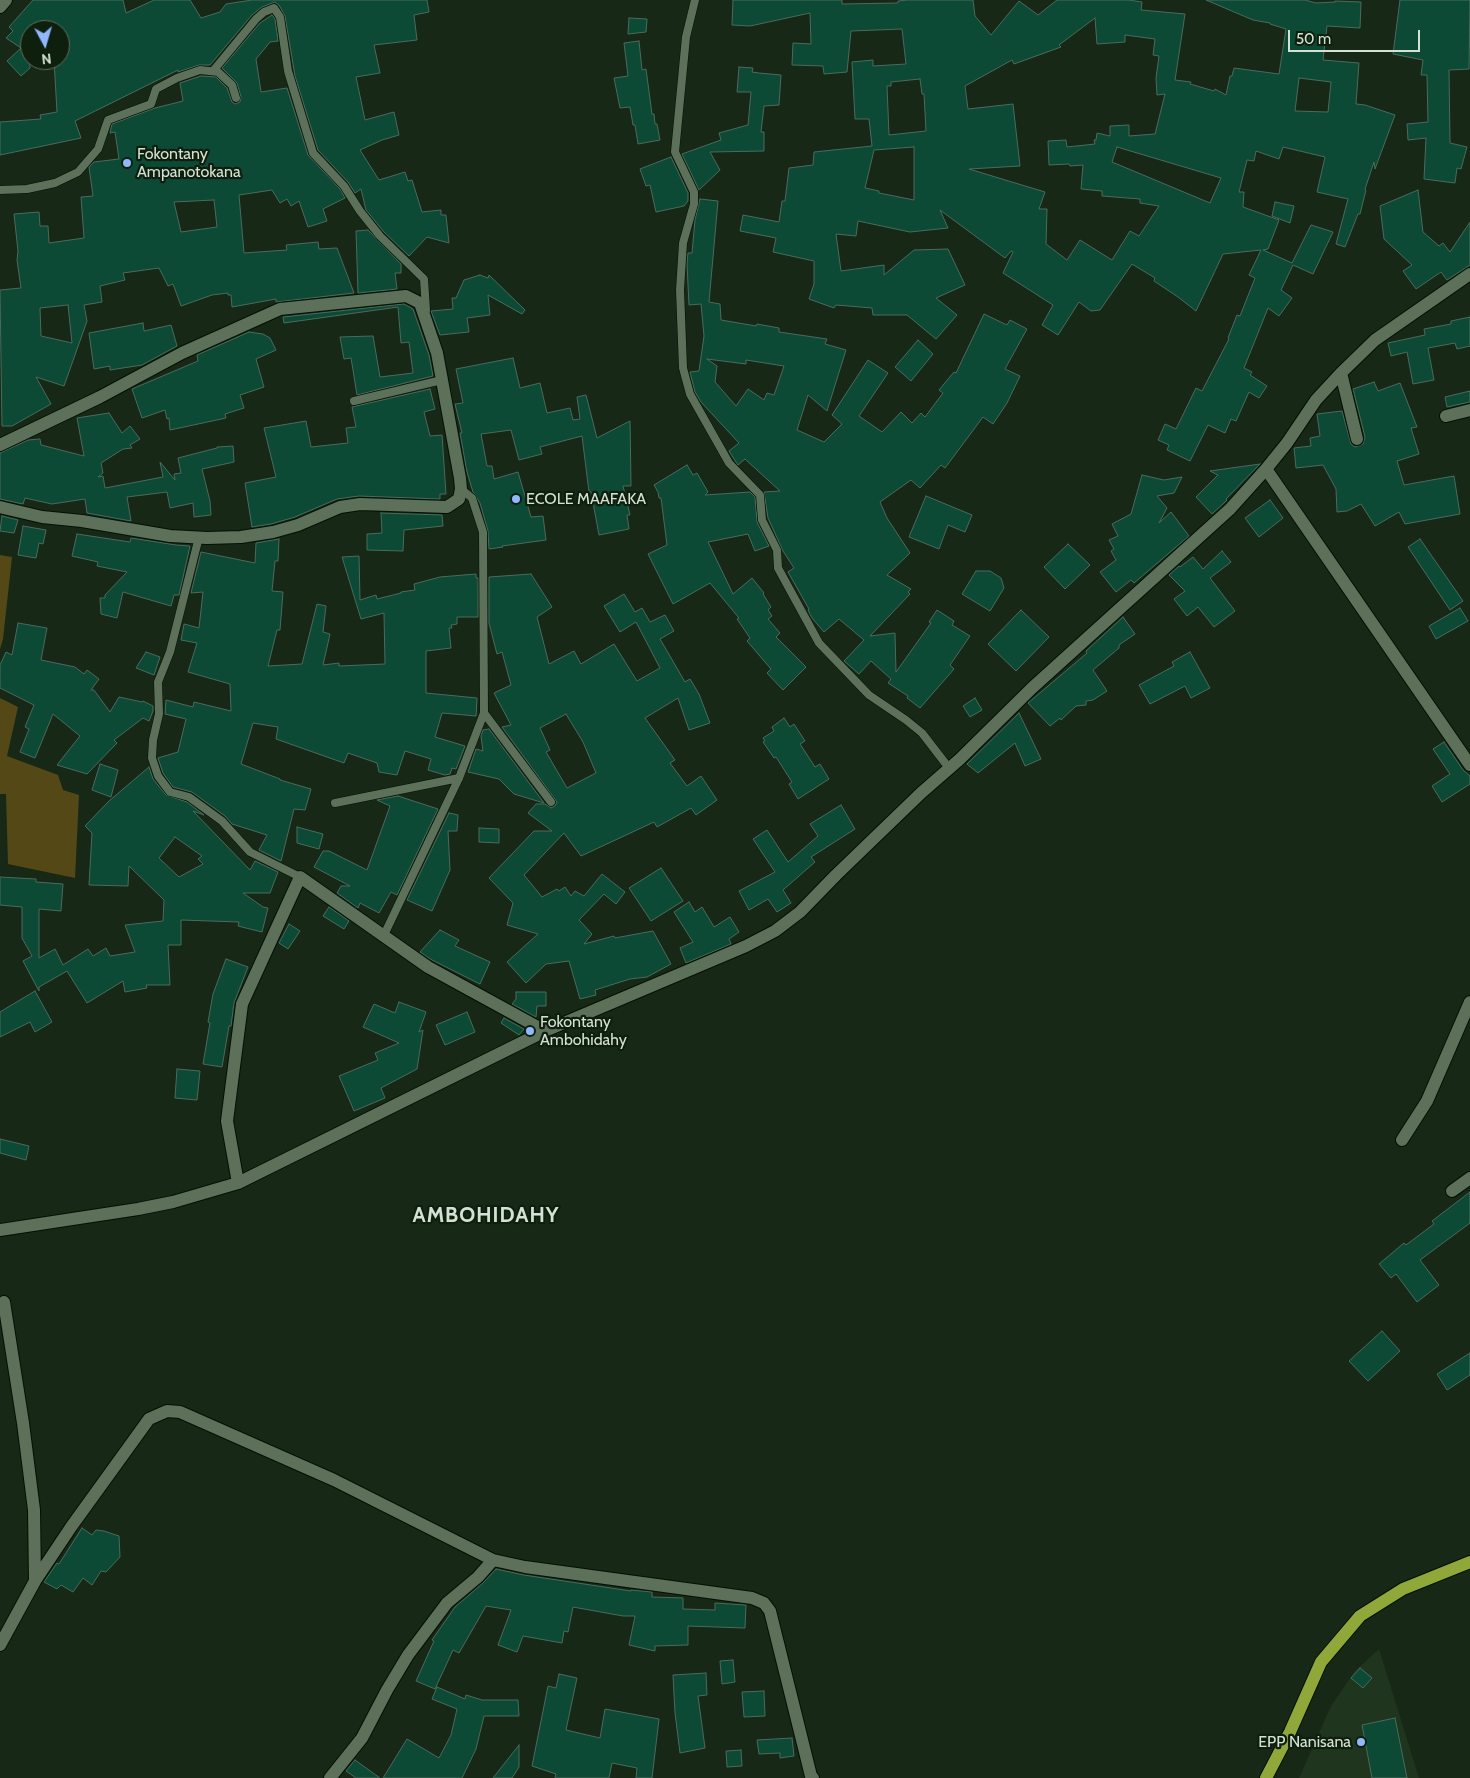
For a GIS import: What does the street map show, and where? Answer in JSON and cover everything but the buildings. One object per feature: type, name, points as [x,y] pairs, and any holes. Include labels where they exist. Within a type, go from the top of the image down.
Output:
[{"type":"main road","points":[[1266,1778],[1290,1732],[1321,1662],[1360,1616],[1403,1589],[1470,1562]]},
{"type":"street","points":[[0,7],[6,0]]},
{"type":"street","points":[[0,1230],[138,1209],[173,1202],[238,1183],[544,1031],[746,946],[775,931],[800,912],[836,875],[1032,688],[1230,509],[1266,469],[1287,443],[1316,400],[1341,372],[1375,340],[1470,274]]},
{"type":"street","points":[[0,446],[100,398],[182,352],[280,309],[406,296],[420,303],[437,353],[461,489],[459,499],[447,507],[360,504],[340,507],[298,525],[273,532],[241,537],[170,536],[82,521],[42,517],[0,507]]},
{"type":"street","points":[[1341,372],[1357,439]]},
{"type":"street","points":[[1446,416],[1470,410]]},
{"type":"street","points":[[1266,469],[1470,765]]},
{"type":"street","points":[[238,1183],[227,1121],[242,1004],[300,877],[428,967],[544,1031]]},
{"type":"street","points":[[1402,1140],[1426,1101],[1470,1002]]},
{"type":"street","points":[[1452,1191],[1470,1178]]},
{"type":"street","points":[[4,1302],[22,1414],[34,1510],[34,1580]]},
{"type":"street","points":[[0,1645],[34,1580],[70,1527],[149,1419],[167,1411],[180,1412],[334,1480],[493,1560],[543,1570],[752,1598],[764,1603],[770,1611],[813,1778]]},
{"type":"street","points":[[330,1778],[362,1738],[408,1655],[447,1603],[478,1577],[493,1560]]},
{"type":"lane","points":[[695,0],[686,37],[675,152],[694,192],[694,204],[683,242],[680,290],[683,368],[690,394],[729,463],[760,495],[762,520],[777,550],[778,568],[819,643],[869,695],[922,733],[949,768]]},
{"type":"lane","points":[[213,71],[256,19],[264,12],[274,8],[280,17],[288,71],[313,153],[344,186],[360,211],[380,236],[424,279],[426,316]]},
{"type":"lane","points":[[0,190],[27,189],[55,183],[78,172],[98,150],[108,120],[151,104],[156,89],[177,78],[200,70],[218,72],[232,85],[236,98]]},
{"type":"lane","points":[[354,401],[442,380]]},
{"type":"lane","points":[[384,935],[459,778],[484,713],[483,532],[472,498],[461,489]]},
{"type":"lane","points":[[199,537],[170,652],[158,682],[159,714],[153,740],[152,758],[158,776],[170,792],[189,797],[222,821],[250,852],[300,877]]},
{"type":"lane","points":[[484,713],[551,802]]},
{"type":"lane","points":[[335,803],[459,778]]},
{"type":"shaded area","points":[[0,555],[12,557],[3,639],[0,649]]},
{"type":"shaded area","points":[[0,698],[18,707],[7,756],[58,775],[63,790],[79,795],[75,878],[8,864],[6,794],[0,794]]},
{"type":"shaded area","name":"EPP Nanisana","points":[[1379,1649],[1419,1778],[1299,1778],[1331,1706],[1355,1671]]},
{"type":"place","name":"Fokontany Ampanotokana","points":[[127,163]]},
{"type":"place","name":"ECOLE MAAFAKA","points":[[516,499]]},
{"type":"place","name":"Fokontany Ambohidahy","points":[[530,1031]]},
{"type":"place","name":"EPP Nanisana","points":[[1361,1742]]},
{"type":"district","name":"AMBOHIDAHY","points":[[486,1216]]}]
